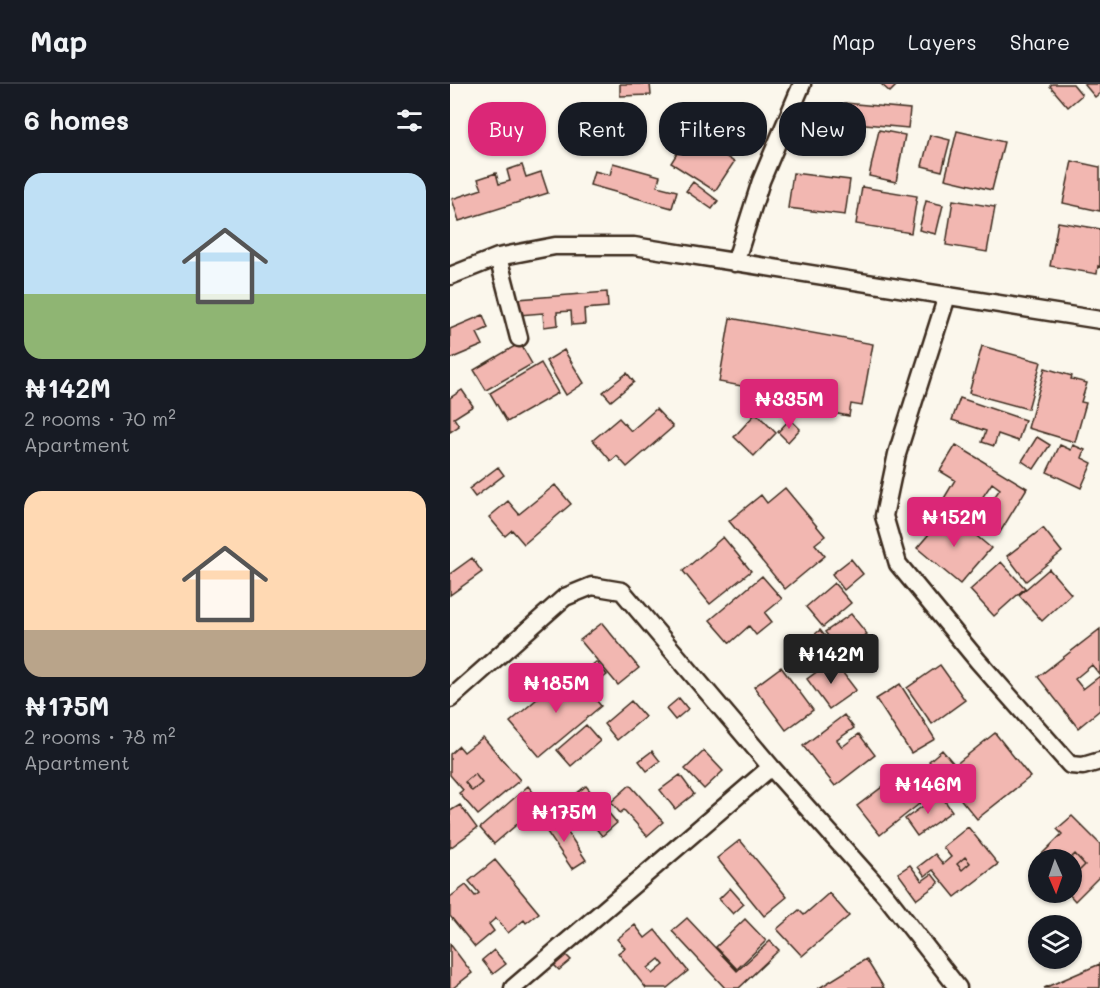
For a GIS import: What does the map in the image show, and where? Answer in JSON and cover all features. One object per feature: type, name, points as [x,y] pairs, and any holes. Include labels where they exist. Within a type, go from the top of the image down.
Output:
[{"type":"street","points":[[735,263],[761,181],[801,84]]},
{"type":"street","points":[[450,276],[498,257],[555,246],[634,246],[1100,320]]},
{"type":"street","points":[[498,257],[519,338]]},
{"type":"street","points":[[947,296],[897,454],[885,516],[898,564],[978,661],[1070,765],[1083,766],[1100,760]]},
{"type":"street","points":[[450,699],[565,597],[592,586],[622,591],[771,767],[886,896],[958,988]]},
{"type":"street","points":[[513,988],[771,767]]},
{"type":"building","points":[[620,84],[650,84],[651,95],[620,96]]},
{"type":"building","points":[[881,84],[898,84],[890,92]]},
{"type":"building","points":[[1052,84],[1073,84],[1082,95],[1068,107],[1050,86]]},
{"type":"building","points":[[1084,84],[1100,84],[1100,93],[1095,97]]},
{"type":"building","points":[[866,105],[910,109],[908,128],[866,124]]},
{"type":"building","points":[[879,130],[905,135],[896,182],[869,176]]},
{"type":"building","points":[[957,131],[1004,142],[992,190],[945,179]]},
{"type":"building","points":[[930,135],[950,140],[942,171],[922,166]]},
{"type":"building","points":[[675,156],[725,156],[734,162],[715,191],[671,163]]},
{"type":"building","points":[[1072,161],[1100,167],[1100,211],[1063,203]]},
{"type":"building","points":[[613,163],[660,176],[657,186],[677,191],[672,208],[590,185],[594,171],[610,175]]},
{"type":"building","points":[[522,165],[526,177],[541,172],[548,193],[459,221],[452,199],[482,189],[478,179],[496,173],[499,184],[510,181],[507,170]]},
{"type":"building","points":[[793,173],[850,180],[845,215],[788,208]]},
{"type":"building","points":[[693,182],[718,201],[712,209],[686,191]]},
{"type":"building","points":[[862,187],[917,196],[911,233],[856,224]]},
{"type":"building","points":[[953,200],[995,207],[987,252],[946,245]]},
{"type":"building","points":[[926,201],[943,205],[936,234],[919,230]]},
{"type":"building","points":[[1058,222],[1100,229],[1100,267],[1098,266],[1097,274],[1050,266]]},
{"type":"building","points":[[607,292],[608,307],[584,309],[585,324],[572,325],[571,311],[557,312],[558,325],[544,327],[543,313],[519,315],[518,299]]},
{"type":"building","points":[[483,315],[488,328],[477,333],[483,345],[450,359],[450,329]]},
{"type":"building","points":[[730,318],[873,344],[862,406],[851,404],[849,416],[773,402],[775,392],[719,382]]},
{"type":"building","points":[[520,343],[532,364],[486,390],[474,370]]},
{"type":"building","points":[[982,346],[1041,362],[1028,409],[969,393]]},
{"type":"building","points":[[564,350],[584,383],[566,395],[546,361]]},
{"type":"building","points":[[541,363],[558,393],[507,422],[490,393]]},
{"type":"building","points":[[1045,368],[1087,383],[1081,402],[1086,403],[1075,442],[1028,428]]},
{"type":"building","points":[[627,373],[634,382],[611,401],[603,392]]},
{"type":"building","points":[[462,390],[473,406],[454,418],[459,426],[450,432],[450,398]]},
{"type":"building","points":[[960,398],[1025,420],[1018,441],[998,434],[994,446],[982,442],[986,431],[952,420]]},
{"type":"building","points":[[656,409],[673,427],[627,467],[617,456],[611,461],[593,440],[619,418],[631,431]]},
{"type":"building","points":[[756,413],[776,433],[754,456],[734,437]]},
{"type":"building","points":[[790,419],[800,429],[788,442],[778,432]]},
{"type":"building","points":[[1037,437],[1050,445],[1034,469],[1022,461]]},
{"type":"building","points":[[956,445],[1027,488],[999,534],[943,500],[955,480],[940,471]],"holes":[[[992,483],[1000,489],[986,509],[978,504]]]},
{"type":"building","points":[[1060,445],[1071,450],[1073,445],[1085,450],[1082,458],[1092,463],[1081,488],[1047,472]]},
{"type":"building","points":[[498,467],[504,475],[475,497],[469,489]]},
{"type":"building","points":[[555,485],[571,504],[524,544],[512,530],[505,536],[489,517],[508,501],[519,514]]},
{"type":"building","points":[[785,488],[825,536],[815,544],[825,556],[785,589],[729,521],[761,495],[767,503]]},
{"type":"building","points":[[948,512],[991,548],[960,584],[917,548]]},
{"type":"building","points":[[1043,528],[1062,552],[1026,581],[1007,556]]},
{"type":"building","points":[[723,537],[751,571],[710,604],[683,571]]},
{"type":"building","points":[[472,558],[482,572],[450,595],[450,574]]},
{"type":"building","points":[[851,559],[863,574],[844,590],[832,574]]},
{"type":"building","points":[[1001,562],[1025,588],[994,616],[970,590]]},
{"type":"building","points":[[1049,569],[1071,594],[1042,621],[1019,595]]},
{"type":"building","points":[[762,576],[782,599],[765,613],[772,622],[756,635],[749,626],[730,643],[710,620]]},
{"type":"building","points":[[834,583],[851,603],[823,627],[806,607]]},
{"type":"building","points":[[851,614],[867,634],[841,653],[825,632]]},
{"type":"building","points":[[602,623],[639,668],[618,685],[580,640]]},
{"type":"building","points":[[1100,629],[1100,675],[1092,665],[1075,679],[1083,689],[1100,676],[1100,710],[1078,728],[1038,677]]},
{"type":"building","points":[[820,630],[835,649],[823,660],[807,641]]},
{"type":"building","points":[[833,660],[856,690],[829,709],[807,679]]},
{"type":"building","points":[[596,662],[607,675],[598,682],[587,669]]},
{"type":"building","points":[[940,665],[965,700],[932,724],[907,688]]},
{"type":"building","points":[[781,667],[813,710],[786,730],[754,687]]},
{"type":"building","points":[[571,670],[601,706],[540,757],[510,722]]},
{"type":"building","points":[[900,684],[935,739],[911,753],[876,699]]},
{"type":"building","points":[[679,698],[688,709],[675,720],[666,709]]},
{"type":"building","points":[[631,701],[645,717],[617,740],[604,724]]},
{"type":"building","points":[[844,715],[854,728],[837,740],[842,747],[859,734],[875,755],[835,786],[803,746]]},
{"type":"building","points":[[586,725],[600,741],[571,766],[557,750]]},
{"type":"building","points":[[995,733],[1030,777],[977,819],[929,761],[942,750],[955,765]]},
{"type":"building","points":[[483,737],[520,780],[478,815],[459,793],[463,790],[450,775],[450,754],[459,746],[464,752]],"holes":[[[475,774],[482,783],[472,791],[465,782]]]},
{"type":"building","points":[[652,751],[660,761],[647,771],[639,761]]},
{"type":"building","points":[[704,751],[723,771],[704,789],[685,769]]},
{"type":"building","points":[[906,769],[928,797],[880,835],[857,806]]},
{"type":"building","points":[[475,774],[482,783],[472,791],[465,782]]},
{"type":"building","points":[[680,775],[694,794],[675,809],[660,790]]},
{"type":"building","points":[[630,785],[663,822],[647,836],[624,810],[620,813],[611,802]]},
{"type":"building","points":[[528,786],[542,803],[494,844],[480,828]]},
{"type":"building","points":[[586,786],[617,823],[602,836],[587,817],[582,821],[567,801]]},
{"type":"building","points":[[940,794],[952,811],[917,836],[905,819]]},
{"type":"building","points":[[460,805],[477,828],[450,848],[450,811]]},
{"type":"building","points":[[557,816],[586,860],[572,869],[543,826]]},
{"type":"building","points":[[1072,816],[1100,844],[1100,876],[1082,894],[1082,868],[1085,865],[1082,862],[1082,849],[1047,849],[1062,834],[1057,829]]},
{"type":"building","points":[[968,827],[998,864],[955,897],[933,870],[925,876],[918,867],[935,854],[943,864],[951,857],[943,847]],"holes":[[[965,857],[970,863],[962,870],[957,864]]]},
{"type":"building","points":[[740,840],[787,897],[764,916],[717,858]]},
{"type":"building","points":[[965,857],[970,863],[962,870],[957,864]]},
{"type":"building","points":[[495,860],[539,913],[526,923],[524,920],[508,933],[496,918],[489,924],[494,931],[475,947],[450,916],[450,897],[466,885],[475,896],[479,893],[469,881]]},
{"type":"building","points":[[910,865],[922,881],[932,874],[939,883],[917,899],[898,873]]},
{"type":"building","points":[[730,888],[744,904],[733,914],[719,899]]},
{"type":"building","points":[[829,893],[849,916],[802,956],[777,929],[799,910],[804,915]]},
{"type":"building","points":[[687,918],[737,971],[770,941],[779,950],[739,988],[725,988],[672,931]]},
{"type":"building","points":[[745,919],[766,941],[737,969],[716,947]]},
{"type":"building","points":[[635,925],[645,938],[655,930],[688,971],[667,988],[646,988],[618,953],[625,948],[617,939]],"holes":[[[659,959],[664,965],[653,974],[648,968]]]},
{"type":"building","points":[[450,944],[472,973],[453,988],[450,988]]},
{"type":"building","points":[[494,950],[506,964],[493,974],[482,960]]},
{"type":"building","points":[[564,953],[571,960],[559,970],[552,963]]},
{"type":"building","points":[[866,959],[884,988],[819,988]]},
{"type":"building","points":[[1100,964],[1100,988],[1044,988]]}]
